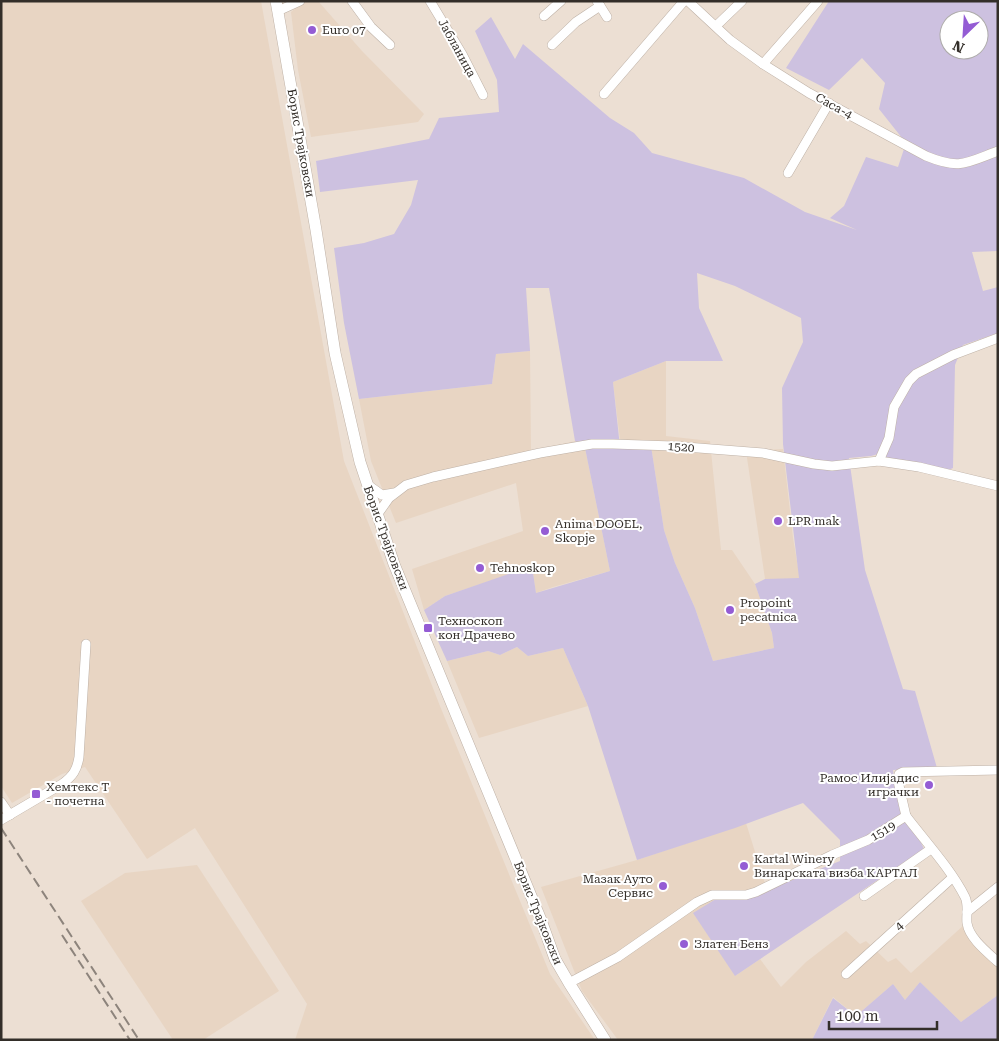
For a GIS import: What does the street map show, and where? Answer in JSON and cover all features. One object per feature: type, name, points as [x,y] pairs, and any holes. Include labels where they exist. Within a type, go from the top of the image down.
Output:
[{"type":"main road","name":"Борис Трајковски","points":[[277,6],[316,230],[335,353],[366,482],[397,571],[556,959],[569,983],[606,1040]]},
{"type":"street","points":[[277,6],[300,1]]},
{"type":"street","points":[[352,1],[371,27],[390,45]]},
{"type":"street","name":"Јабланица","points":[[430,1],[462,54],[483,95]]},
{"type":"street","points":[[544,16],[561,1]]},
{"type":"street","points":[[604,94],[684,1]]},
{"type":"street","name":"Саса-4","points":[[688,1],[730,40],[764,64],[809,93],[906,146],[943,163],[962,164],[998,151]]},
{"type":"street","points":[[716,26],[742,1]]},
{"type":"street","points":[[764,64],[818,1]]},
{"type":"street","points":[[552,45],[598,4],[607,17]]},
{"type":"street","points":[[788,173],[829,103]]},
{"type":"street","points":[[879,461],[889,438],[894,407],[909,380],[916,374],[954,355],[998,338]]},
{"type":"street","name":"1520","points":[[377,516],[394,493],[406,486],[433,477],[540,453],[592,444],[672,446],[763,453],[832,466],[879,461],[919,467],[998,486]]},
{"type":"street","points":[[366,482],[371,488],[382,495],[394,493]]},
{"type":"street","points":[[1,820],[62,784],[72,777],[77,769],[86,644]]},
{"type":"street","points":[[906,816],[898,781],[900,774],[903,772],[998,770]]},
{"type":"street","points":[[1,802],[10,815]]},
{"type":"street","name":"1519","points":[[569,983],[618,957],[697,902],[712,895],[746,895],[756,892],[832,855],[868,840],[906,816],[918,830],[965,898],[967,924],[970,932],[996,956]]},
{"type":"street","points":[[864,896],[931,850]]},
{"type":"street","name":"4","points":[[846,974],[952,878]]},
{"type":"street","points":[[967,912],[998,887]]},
{"type":"shaded area","points":[[1,1],[261,1],[344,461],[440,706],[550,974],[595,1040],[295,1040],[307,1004],[195,828],[147,859],[85,767],[62,774],[12,803],[1,786]]},
{"type":"shaded area","points":[[304,1],[318,1],[362,51],[424,114],[418,122],[311,137],[298,70],[291,12]]},
{"type":"shaded area","points":[[829,1],[998,1],[998,251],[972,252],[983,291],[998,287],[998,333],[963,345],[955,365],[953,468],[939,474],[885,463],[878,454],[849,458],[865,570],[903,689],[915,691],[937,768],[893,770],[895,787],[924,849],[735,976],[693,913],[716,899],[767,890],[840,861],[840,840],[803,803],[735,828],[637,860],[588,706],[563,648],[528,656],[517,647],[500,655],[488,651],[447,661],[424,610],[445,596],[532,566],[536,593],[610,571],[585,448],[575,441],[549,288],[526,288],[530,351],[496,354],[492,384],[359,399],[344,323],[334,248],[364,243],[394,234],[411,205],[418,180],[320,192],[316,161],[429,139],[439,118],[499,112],[497,80],[475,31],[491,17],[515,59],[523,44],[610,118],[634,133],[652,153],[744,178],[805,212],[857,230],[830,218],[844,206],[866,157],[898,167],[906,143],[879,109],[885,83],[862,58],[829,90],[786,68]],"holes":[[[697,273],[735,286],[801,318],[803,342],[782,388],[783,444],[799,578],[765,579],[755,584],[772,633],[774,648],[713,661],[695,608],[675,563],[664,530],[651,446],[620,447],[613,382],[666,361],[723,361],[699,308]]]},
{"type":"shaded area","points":[[530,351],[531,451],[575,441],[585,448],[610,571],[536,593],[532,567],[445,596],[424,610],[412,569],[523,531],[516,483],[396,523],[371,461],[359,399],[492,384],[496,354]]},
{"type":"shaded area","points":[[666,361],[666,436],[710,441],[721,550],[732,550],[755,584],[772,633],[774,648],[713,661],[695,608],[675,563],[664,530],[651,446],[621,448],[613,382]]},
{"type":"shaded area","points":[[783,449],[793,538],[800,579],[765,579],[746,451]]},
{"type":"shaded area","points":[[517,647],[528,656],[563,648],[588,706],[479,738],[447,661],[488,651],[500,655]]},
{"type":"shaded area","points":[[746,823],[767,890],[735,976],[760,959],[781,987],[806,962],[846,931],[860,944],[866,941],[888,962],[896,958],[911,973],[965,924],[998,959],[998,995],[961,1022],[920,982],[905,1000],[893,984],[856,1016],[833,997],[812,1040],[618,1040],[582,991],[541,887],[637,860]]},
{"type":"shaded area","points":[[197,865],[279,991],[203,1040],[173,1040],[81,901],[125,873]]},
{"type":"shaded area","points":[[920,982],[961,1022],[998,995],[998,1040],[812,1040],[833,998],[856,1016],[893,984],[905,1000]]},
{"type":"railway","points":[[1,828],[139,1040]]},
{"type":"railway","points":[[62,935],[130,1040]]},
{"type":"place","name":"Euro 07","points":[[312,30]]},
{"type":"place","name":"LPR mak","points":[[778,521]]},
{"type":"place","name":"Anima DOOEL, Skopje","points":[[545,531]]},
{"type":"place","name":"Tehnoskop","points":[[480,568]]},
{"type":"place","name":"Propoint pecatnica","points":[[730,610]]},
{"type":"place","name":"Техноскоп кон Драчево","points":[[428,628]]},
{"type":"place","name":"Рамос Илијадис играчки","points":[[929,785]]},
{"type":"place","name":"Хемтекс Т - почетна","points":[[36,794]]},
{"type":"place","name":"Kartal Winery Винарската визба КАРТАЛ","points":[[744,866]]},
{"type":"place","name":"Мазак Ауто Сервис","points":[[663,886]]},
{"type":"place","name":"Златен Бенз","points":[[684,944]]}]
